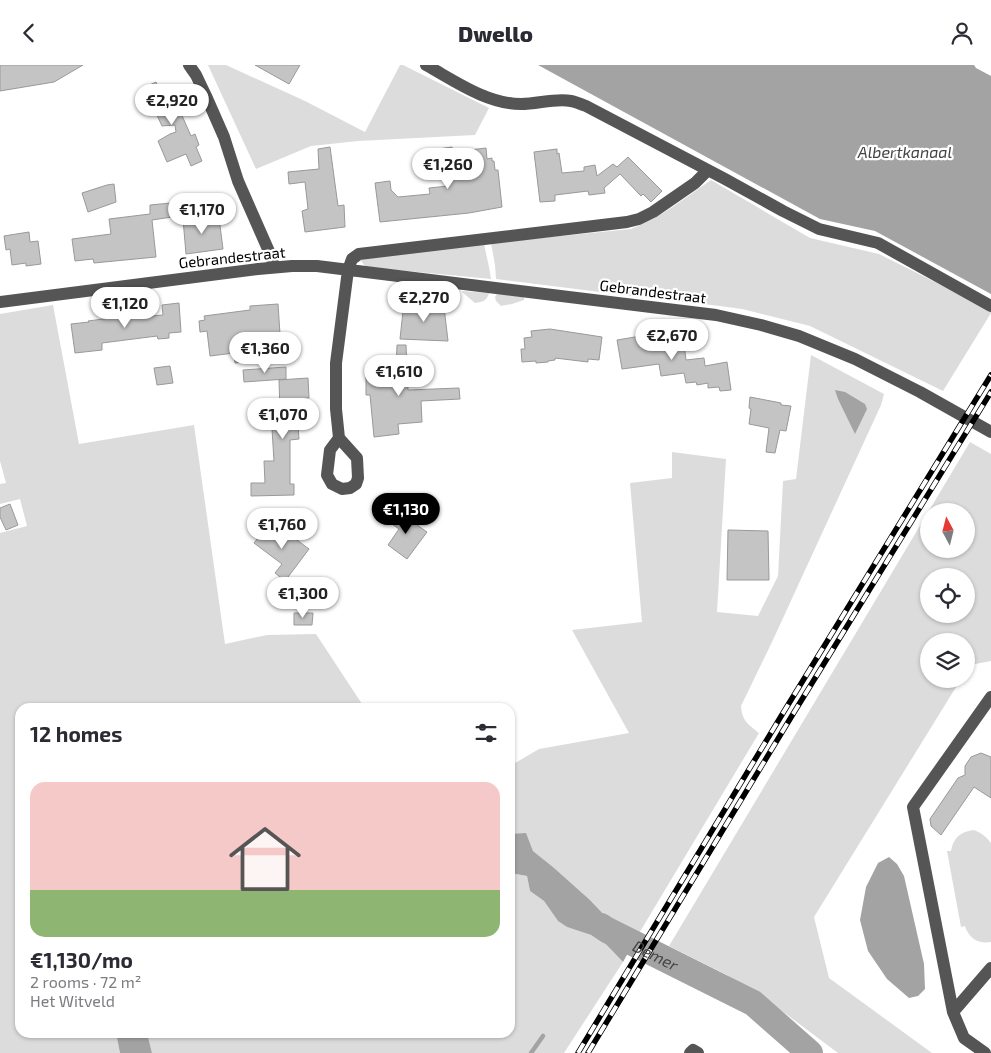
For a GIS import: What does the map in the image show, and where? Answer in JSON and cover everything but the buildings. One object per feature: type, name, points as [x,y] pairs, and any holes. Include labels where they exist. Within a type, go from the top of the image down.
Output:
[{"type":"street","points":[[189,65],[203,89],[224,137],[238,181],[274,267]]},
{"type":"street","points":[[426,65],[480,95],[501,102],[522,104],[558,100],[571,101],[586,106],[819,229],[878,243],[991,305]]},
{"type":"street","points":[[338,438],[336,363],[348,270],[352,259],[359,254],[639,219],[653,212],[695,183],[708,170]]},
{"type":"street","name":"Gebrandestraat","points":[[0,302],[274,267],[317,266],[716,315],[799,336],[855,359],[920,392],[991,432]]},
{"type":"street","points":[[985,1053],[964,1038],[953,1012],[913,807],[991,697]]},
{"type":"street","points":[[953,1012],[991,968]]},
{"type":"street","points":[[690,1053],[693,1050],[698,1053]]},
{"type":"shaded area","points":[[208,65],[226,65],[305,101],[365,132],[400,65],[489,108],[475,135],[358,141],[311,146],[256,169]]},
{"type":"shaded area","points":[[711,180],[810,238],[879,254],[991,310],[991,313],[943,391],[810,326],[742,309],[496,279],[491,243],[631,229],[682,201]]},
{"type":"shaded area","points":[[484,244],[491,279],[366,267],[361,261],[363,257]]},
{"type":"shaded area","points":[[462,291],[489,293],[484,301],[475,303]]},
{"type":"shaded area","points":[[497,294],[524,297],[524,300],[501,306],[496,301],[495,297]]},
{"type":"shaded area","points":[[53,305],[79,444],[194,425],[225,644],[267,635],[316,634],[361,703],[15,703],[15,1038],[117,1038],[120,1053],[0,1053],[0,533],[27,526],[20,499],[0,504],[0,484],[6,483],[0,461],[0,314]]},
{"type":"shaded area","points":[[811,355],[884,394],[881,405],[741,706],[744,719],[759,733],[638,935],[608,919],[590,900],[533,851],[526,834],[515,834],[515,763],[539,749],[629,733],[572,630],[642,622],[630,483],[672,478],[672,452],[726,459],[717,612],[758,616],[778,576],[783,481],[796,479]]},
{"type":"shaded area","points":[[970,442],[991,454],[991,661],[975,664],[975,633],[920,633],[920,688],[955,688],[814,917],[829,978],[932,1053],[838,1053],[782,1011],[727,975],[669,946],[920,526],[920,558],[975,558],[975,503],[934,503]]},
{"type":"shaded area","points":[[974,830],[984,835],[991,843],[991,942],[975,940],[965,926],[961,927],[947,851],[951,851],[958,836]]},
{"type":"shaded area","points":[[515,874],[527,876],[530,891],[544,901],[558,921],[567,927],[600,938],[623,962],[564,1053],[152,1053],[148,1038],[515,1038]]},
{"type":"water","name":"Albertkanaal","points":[[538,65],[974,65],[991,76],[991,294],[875,231],[820,219]]},
{"type":"water","points":[[835,390],[845,392],[865,404],[867,409],[855,434],[838,399]]},
{"type":"water","points":[[526,833],[533,851],[590,900],[608,919],[638,935],[623,962],[600,938],[567,927],[558,921],[544,901],[530,891],[527,876],[515,874],[515,834]]},
{"type":"water","points":[[889,857],[897,864],[904,876],[924,964],[925,989],[918,996],[909,998],[887,979],[868,951],[860,920],[866,887],[878,863]]},
{"type":"water","points":[[117,1038],[148,1038],[152,1053],[120,1053]]},
{"type":"waterway","name":"Demer","points":[[601,926],[753,1003],[810,1053]]},
{"type":"waterway","points":[[531,1053],[543,1036]]},
{"type":"railway","points":[[578,1053],[783,713],[991,375]]},
{"type":"railway","points":[[588,1053],[991,392]]}]
